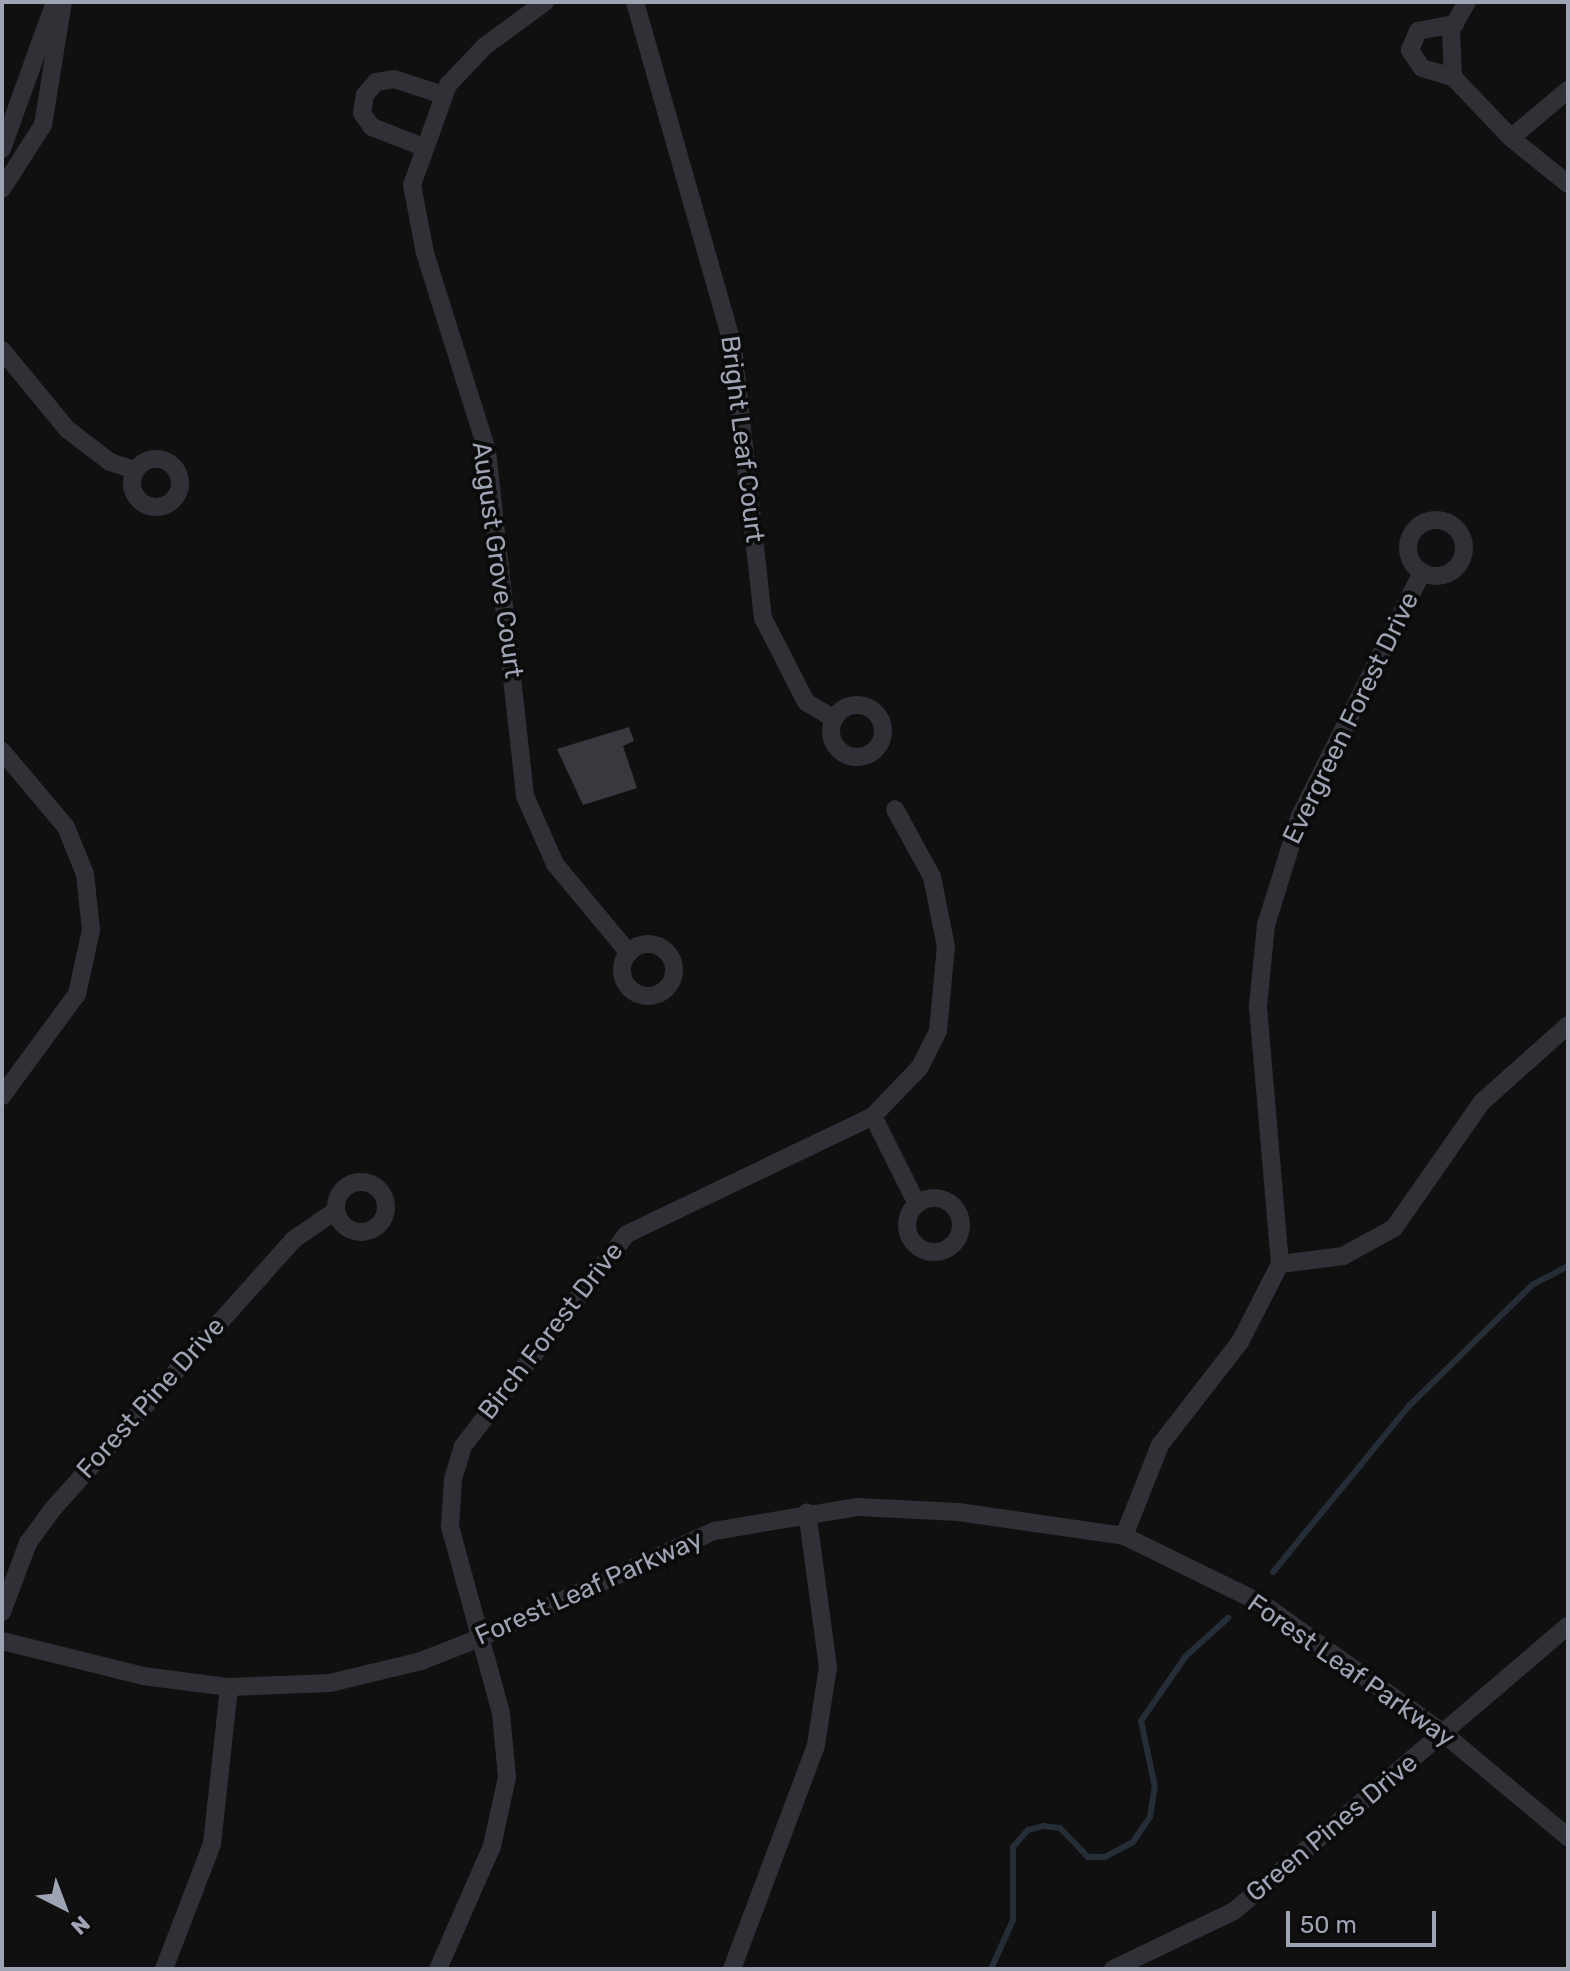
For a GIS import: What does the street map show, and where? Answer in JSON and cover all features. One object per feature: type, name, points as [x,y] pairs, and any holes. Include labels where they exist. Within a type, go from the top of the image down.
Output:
[{"type":"street","points":[[2,149],[55,2]]},
{"type":"street","points":[[2,189],[43,125],[63,2]]},
{"type":"street","name":"August Grove Court","points":[[545,2],[485,46],[443,95],[412,185],[425,253],[487,451],[525,796],[555,864],[629,953]]},
{"type":"street","name":"Bright Leaf Court","points":[[635,2],[733,347],[763,618],[806,702],[834,719]]},
{"type":"street","points":[[1453,77],[1455,24],[1467,2]]},
{"type":"street","points":[[1455,24],[1418,31],[1410,50],[1422,68],[1453,77],[1511,138],[1568,184]]},
{"type":"street","points":[[423,147],[372,127],[362,113],[365,95],[376,82],[394,79],[443,95]]},
{"type":"street","points":[[1511,138],[1568,90]]},
{"type":"street","points":[[2,350],[67,429],[110,462],[135,470]]},
{"type":"street","name":"Evergreen Forest Drive","points":[[1280,1264],[1258,1006],[1266,925],[1300,816],[1422,572]]},
{"type":"street","points":[[2,751],[66,827],[85,874],[91,930],[77,994],[2,1096]]},
{"type":"street","name":"Birch Forest Drive","points":[[438,1969],[492,1846],[506,1789],[508,1746],[477,1639],[450,1499],[463,1446],[511,1376],[627,1234],[873,1116],[901,1093],[930,1050],[947,983],[932,877],[895,809]]},
{"type":"street","points":[[1124,1536],[1160,1445],[1240,1342],[1280,1264],[1343,1256],[1394,1228],[1482,1102],[1568,1025]]},
{"type":"street","points":[[873,1116],[917,1204]]},
{"type":"street","name":"Forest Pine Drive","points":[[2,1612],[28,1543],[51,1511],[293,1240],[335,1211]]},
{"type":"street","name":"Forest Leaf Parkway","points":[[2,1641],[143,1676],[229,1687],[359,1677],[477,1639],[714,1531],[807,1512],[945,1511],[1124,1536],[1263,1604],[1443,1733],[1568,1837]]},
{"type":"street","points":[[732,1969],[816,1745],[828,1667],[807,1512]]},
{"type":"street","name":"Green Pines Drive","points":[[1113,1969],[1234,1911],[1568,1626]]},
{"type":"street","points":[[164,1969],[212,1844],[229,1687]]},
{"type":"building","points":[[629,727],[634,741],[623,746],[637,788],[583,805],[557,749]]},
{"type":"waterway","points":[[1273,1572],[1408,1407],[1532,1285],[1568,1266]]},
{"type":"waterway","points":[[991,1969],[1013,1920],[1013,1847],[1028,1830],[1044,1826],[1060,1828],[1088,1857],[1105,1857],[1133,1842],[1150,1817],[1155,1787],[1141,1721],[1186,1656],[1228,1618]]}]
